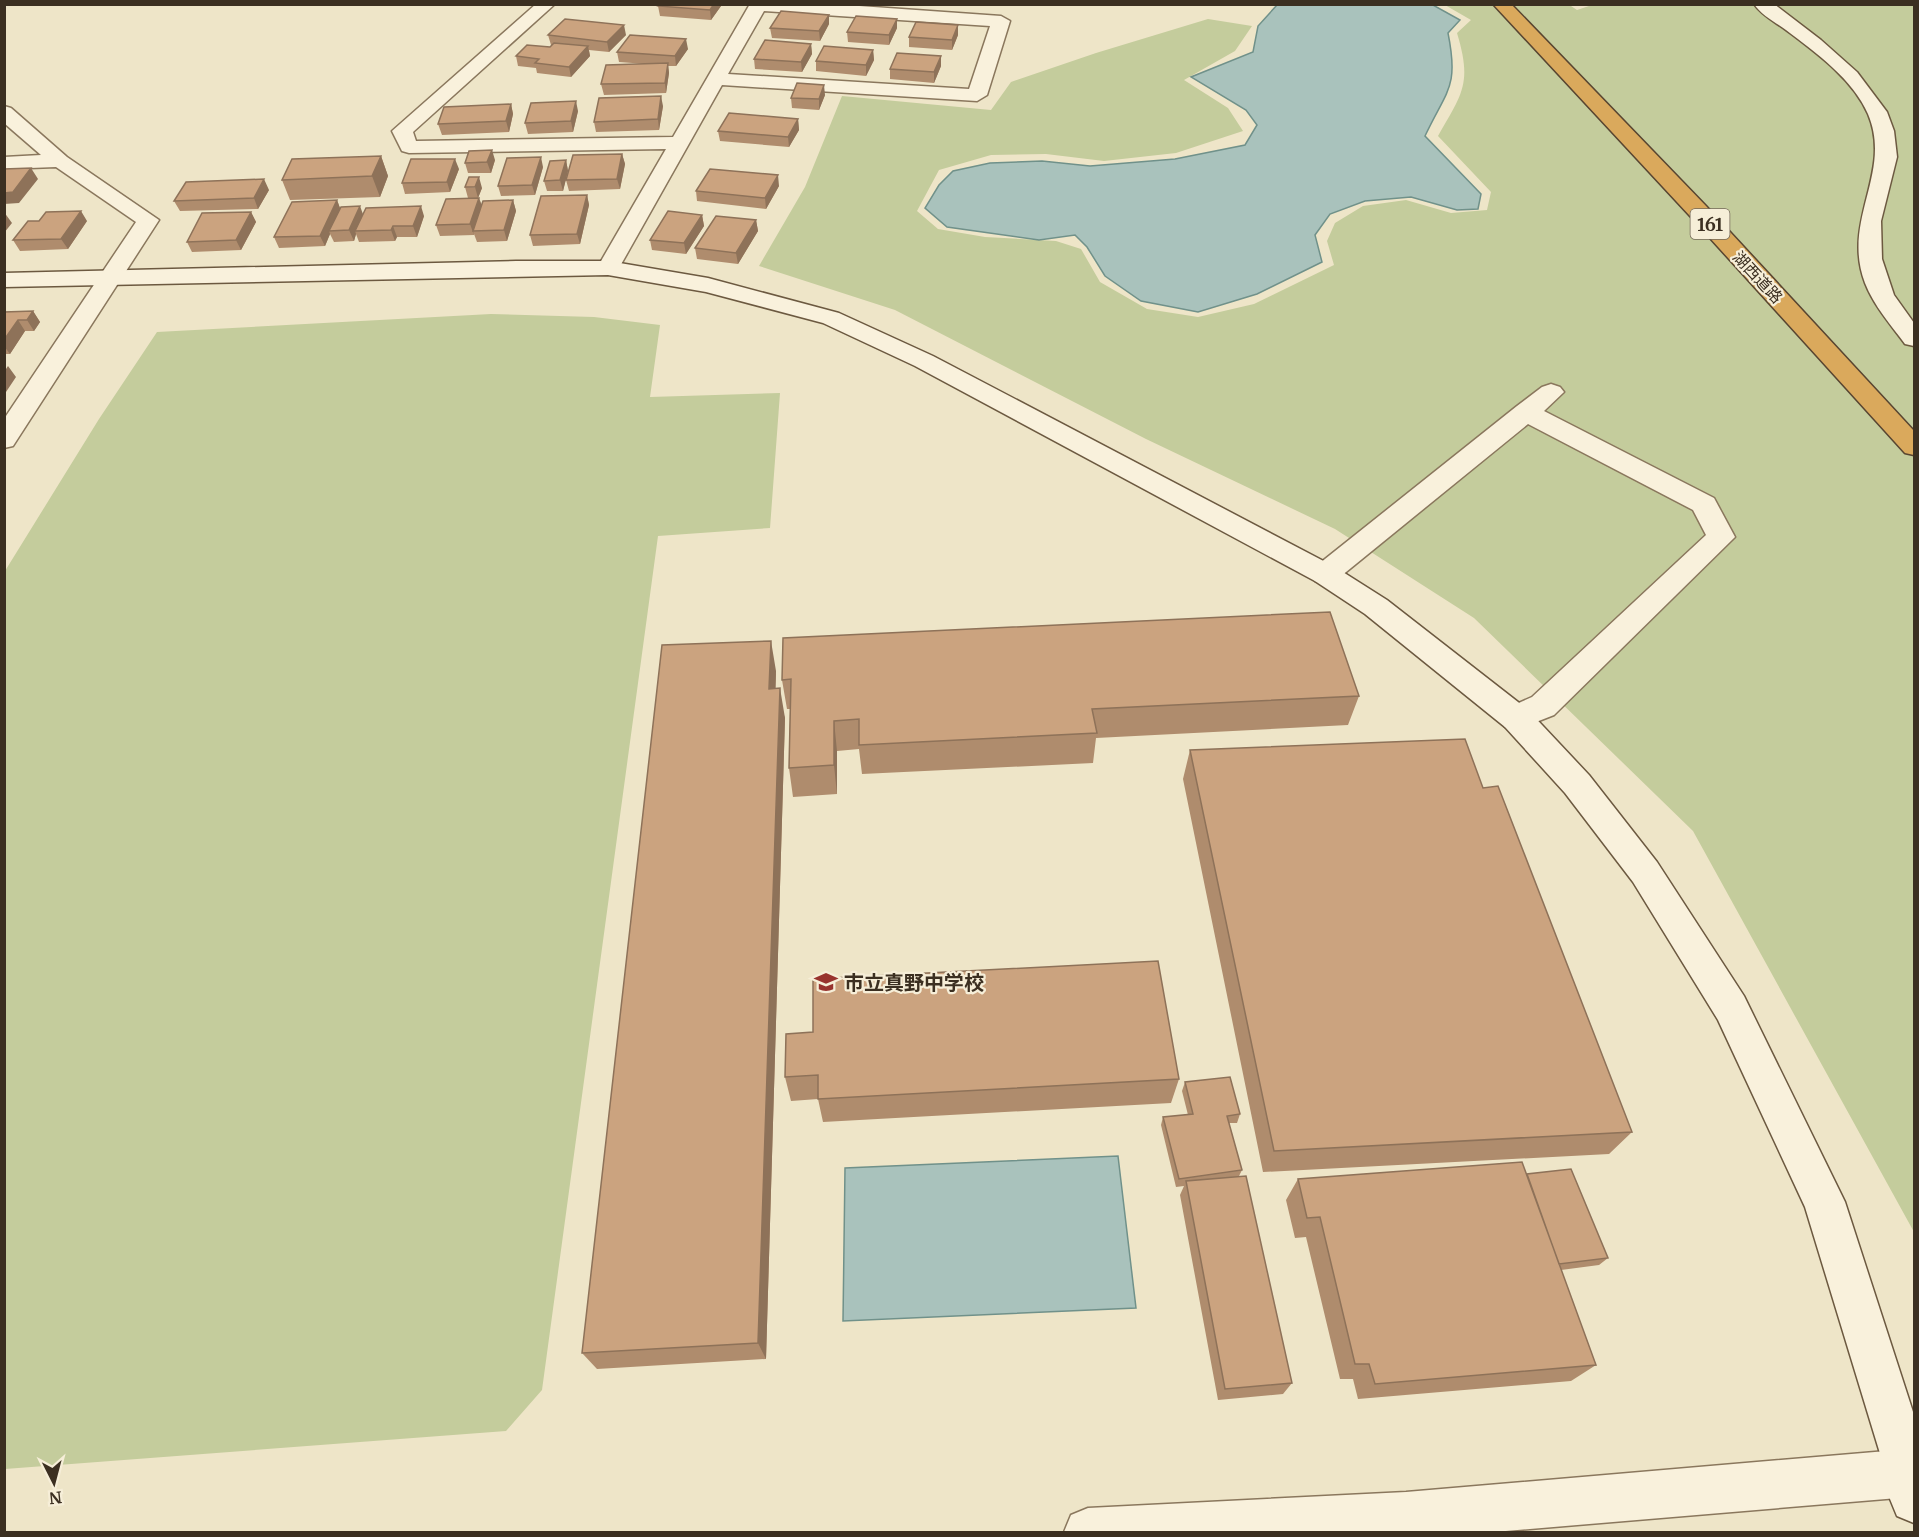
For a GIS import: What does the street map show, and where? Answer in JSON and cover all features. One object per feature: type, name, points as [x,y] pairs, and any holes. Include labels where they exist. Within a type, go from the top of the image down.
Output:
[{"type":"highway","name":"湖西道路","points":[[1501,4],[1698,211],[1914,447]]},
{"type":"street","points":[[547,4],[402,132],[410,147],[679,144]]},
{"type":"street","points":[[1762,4],[1830,56],[1865,95],[1884,130],[1887,166],[1875,199],[1868,249],[1882,294],[1914,339]]},
{"type":"street","points":[[608,268],[758,5],[1000,21],[977,95],[716,79]]},
{"type":"street","points":[[4,112],[60,161],[148,220],[7,433]]},
{"type":"street","points":[[4,163],[60,161]]},
{"type":"street","points":[[4,280],[111,276],[608,268],[708,285],[831,318],[924,361],[1325,574],[1377,607],[1516,718],[1577,784],[1645,872],[1731,1008],[1824,1202],[1912,1486],[1404,1524],[1088,1533]]},
{"type":"street","points":[[1325,574],[1551,392]]},
{"type":"street","points":[[1516,718],[1543,706],[1721,537],[1704,504],[1526,412]]},
{"type":"green space","points":[[1568,4],[1577,10],[1595,4],[1914,5],[1914,1232],[1693,831],[1474,618],[1335,529],[1146,439],[895,310],[759,266],[805,187],[842,96],[991,110],[1011,82],[1208,19],[1252,26],[1235,51],[1184,80],[1228,108],[1243,131],[1176,153],[1104,161],[1046,154],[991,155],[939,170],[917,211],[938,229],[985,237],[1056,241],[1081,249],[1100,282],[1147,309],[1198,317],[1254,304],[1334,265],[1327,241],[1335,223],[1363,206],[1406,200],[1451,213],[1487,210],[1491,192],[1438,136],[1454,109],[1462,87],[1464,64],[1457,33],[1471,20],[1445,5]]},
{"type":"green space","points":[[491,314],[594,317],[660,325],[650,397],[780,393],[770,528],[658,536],[542,1390],[506,1431],[5,1469],[5,571],[99,419],[157,332]]},
{"type":"water","points":[[1277,5],[1433,5],[1460,20],[1448,33],[1452,66],[1449,88],[1425,136],[1481,194],[1478,209],[1457,210],[1411,197],[1365,201],[1330,214],[1315,235],[1322,262],[1257,294],[1198,312],[1141,301],[1105,276],[1087,247],[1075,235],[1039,240],[947,227],[925,208],[939,185],[953,171],[990,163],[1042,161],[1090,166],[1175,159],[1245,145],[1257,125],[1246,110],[1191,77],[1253,52],[1258,26]]},
{"type":"water","points":[[1118,1156],[1136,1308],[843,1321],[845,1168]]},
{"type":"building","points":[[660,4],[714,4],[710,10],[658,6]]},
{"type":"building","points":[[781,11],[829,15],[819,31],[770,28]]},
{"type":"building","points":[[856,16],[897,19],[889,35],[847,32]]},
{"type":"building","points":[[565,19],[624,25],[607,42],[548,35]]},
{"type":"building","points":[[916,22],[958,25],[952,40],[909,37]]},
{"type":"building","points":[[630,35],[686,39],[675,56],[617,52]]},
{"type":"building","points":[[765,40],[811,44],[801,62],[754,59]]},
{"type":"building","points":[[554,43],[588,46],[569,67],[535,63],[539,59],[516,56],[527,45],[550,47]]},
{"type":"building","points":[[824,46],[873,50],[866,65],[816,61]]},
{"type":"building","points":[[897,53],[941,56],[934,72],[890,69]]},
{"type":"building","points":[[668,63],[665,83],[601,84],[606,65]]},
{"type":"building","points":[[797,83],[824,85],[819,99],[791,98]]},
{"type":"building","points":[[661,96],[658,119],[594,122],[599,98]]},
{"type":"building","points":[[576,101],[571,121],[525,123],[531,103]]},
{"type":"building","points":[[511,104],[506,121],[438,124],[444,107]]},
{"type":"building","points":[[729,113],[798,119],[788,137],[718,131]]},
{"type":"building","points":[[492,150],[487,162],[465,163],[469,151]]},
{"type":"building","points":[[622,154],[617,179],[566,180],[573,155]]},
{"type":"building","points":[[381,156],[372,176],[282,180],[292,159]]},
{"type":"building","points":[[541,157],[532,185],[498,186],[507,158]]},
{"type":"building","points":[[411,159],[455,159],[447,182],[402,183]]},
{"type":"building","points":[[566,160],[560,180],[544,181],[550,161]]},
{"type":"building","points":[[31,168],[13,192],[4,193],[4,169]]},
{"type":"building","points":[[710,169],[778,175],[765,198],[696,191]]},
{"type":"building","points":[[469,177],[479,177],[475,187],[465,187]]},
{"type":"building","points":[[264,179],[254,198],[174,201],[186,182]]},
{"type":"building","points":[[587,195],[577,234],[530,235],[541,196]]},
{"type":"building","points":[[479,198],[470,224],[436,225],[446,199]]},
{"type":"building","points":[[337,200],[320,236],[274,237],[292,202]]},
{"type":"building","points":[[513,200],[504,230],[473,231],[483,201]]},
{"type":"building","points":[[360,206],[349,230],[329,231],[341,207]]},
{"type":"building","points":[[421,206],[413,226],[393,226],[391,230],[355,231],[366,208]]},
{"type":"building","points":[[81,211],[61,239],[13,240],[28,221],[39,221],[46,212]]},
{"type":"building","points":[[668,211],[702,215],[684,243],[650,240]]},
{"type":"building","points":[[251,212],[236,240],[187,242],[202,213]]},
{"type":"building","points":[[716,216],[756,220],[736,253],[695,248]]},
{"type":"building","points":[[33,311],[27,320],[18,320],[4,340],[4,312]]},
{"type":"building","points":[[1330,612],[1359,696],[1092,709],[1097,733],[859,745],[859,719],[834,721],[834,765],[789,768],[791,679],[782,680],[783,638]]},
{"type":"building","points":[[771,641],[769,689],[780,688],[758,1343],[582,1353],[662,645]]},
{"type":"building","points":[[1465,739],[1483,788],[1498,786],[1632,1132],[1274,1151],[1190,750]]},
{"type":"building","points":[[1158,961],[1179,1079],[818,1099],[818,1075],[785,1077],[786,1034],[813,1032],[813,979]]},
{"type":"building","points":[[1230,1077],[1240,1114],[1227,1116],[1242,1170],[1179,1179],[1163,1117],[1193,1114],[1185,1082]]},
{"type":"building","points":[[1522,1162],[1596,1365],[1375,1384],[1369,1364],[1355,1364],[1320,1217],[1307,1218],[1298,1179]]},
{"type":"building","points":[[1571,1169],[1608,1258],[1559,1264],[1527,1174]]},
{"type":"building","points":[[1246,1176],[1292,1383],[1225,1389],[1186,1181]]},
{"type":"place","name":"市立真野中学校","points":[[826,982]]}]
